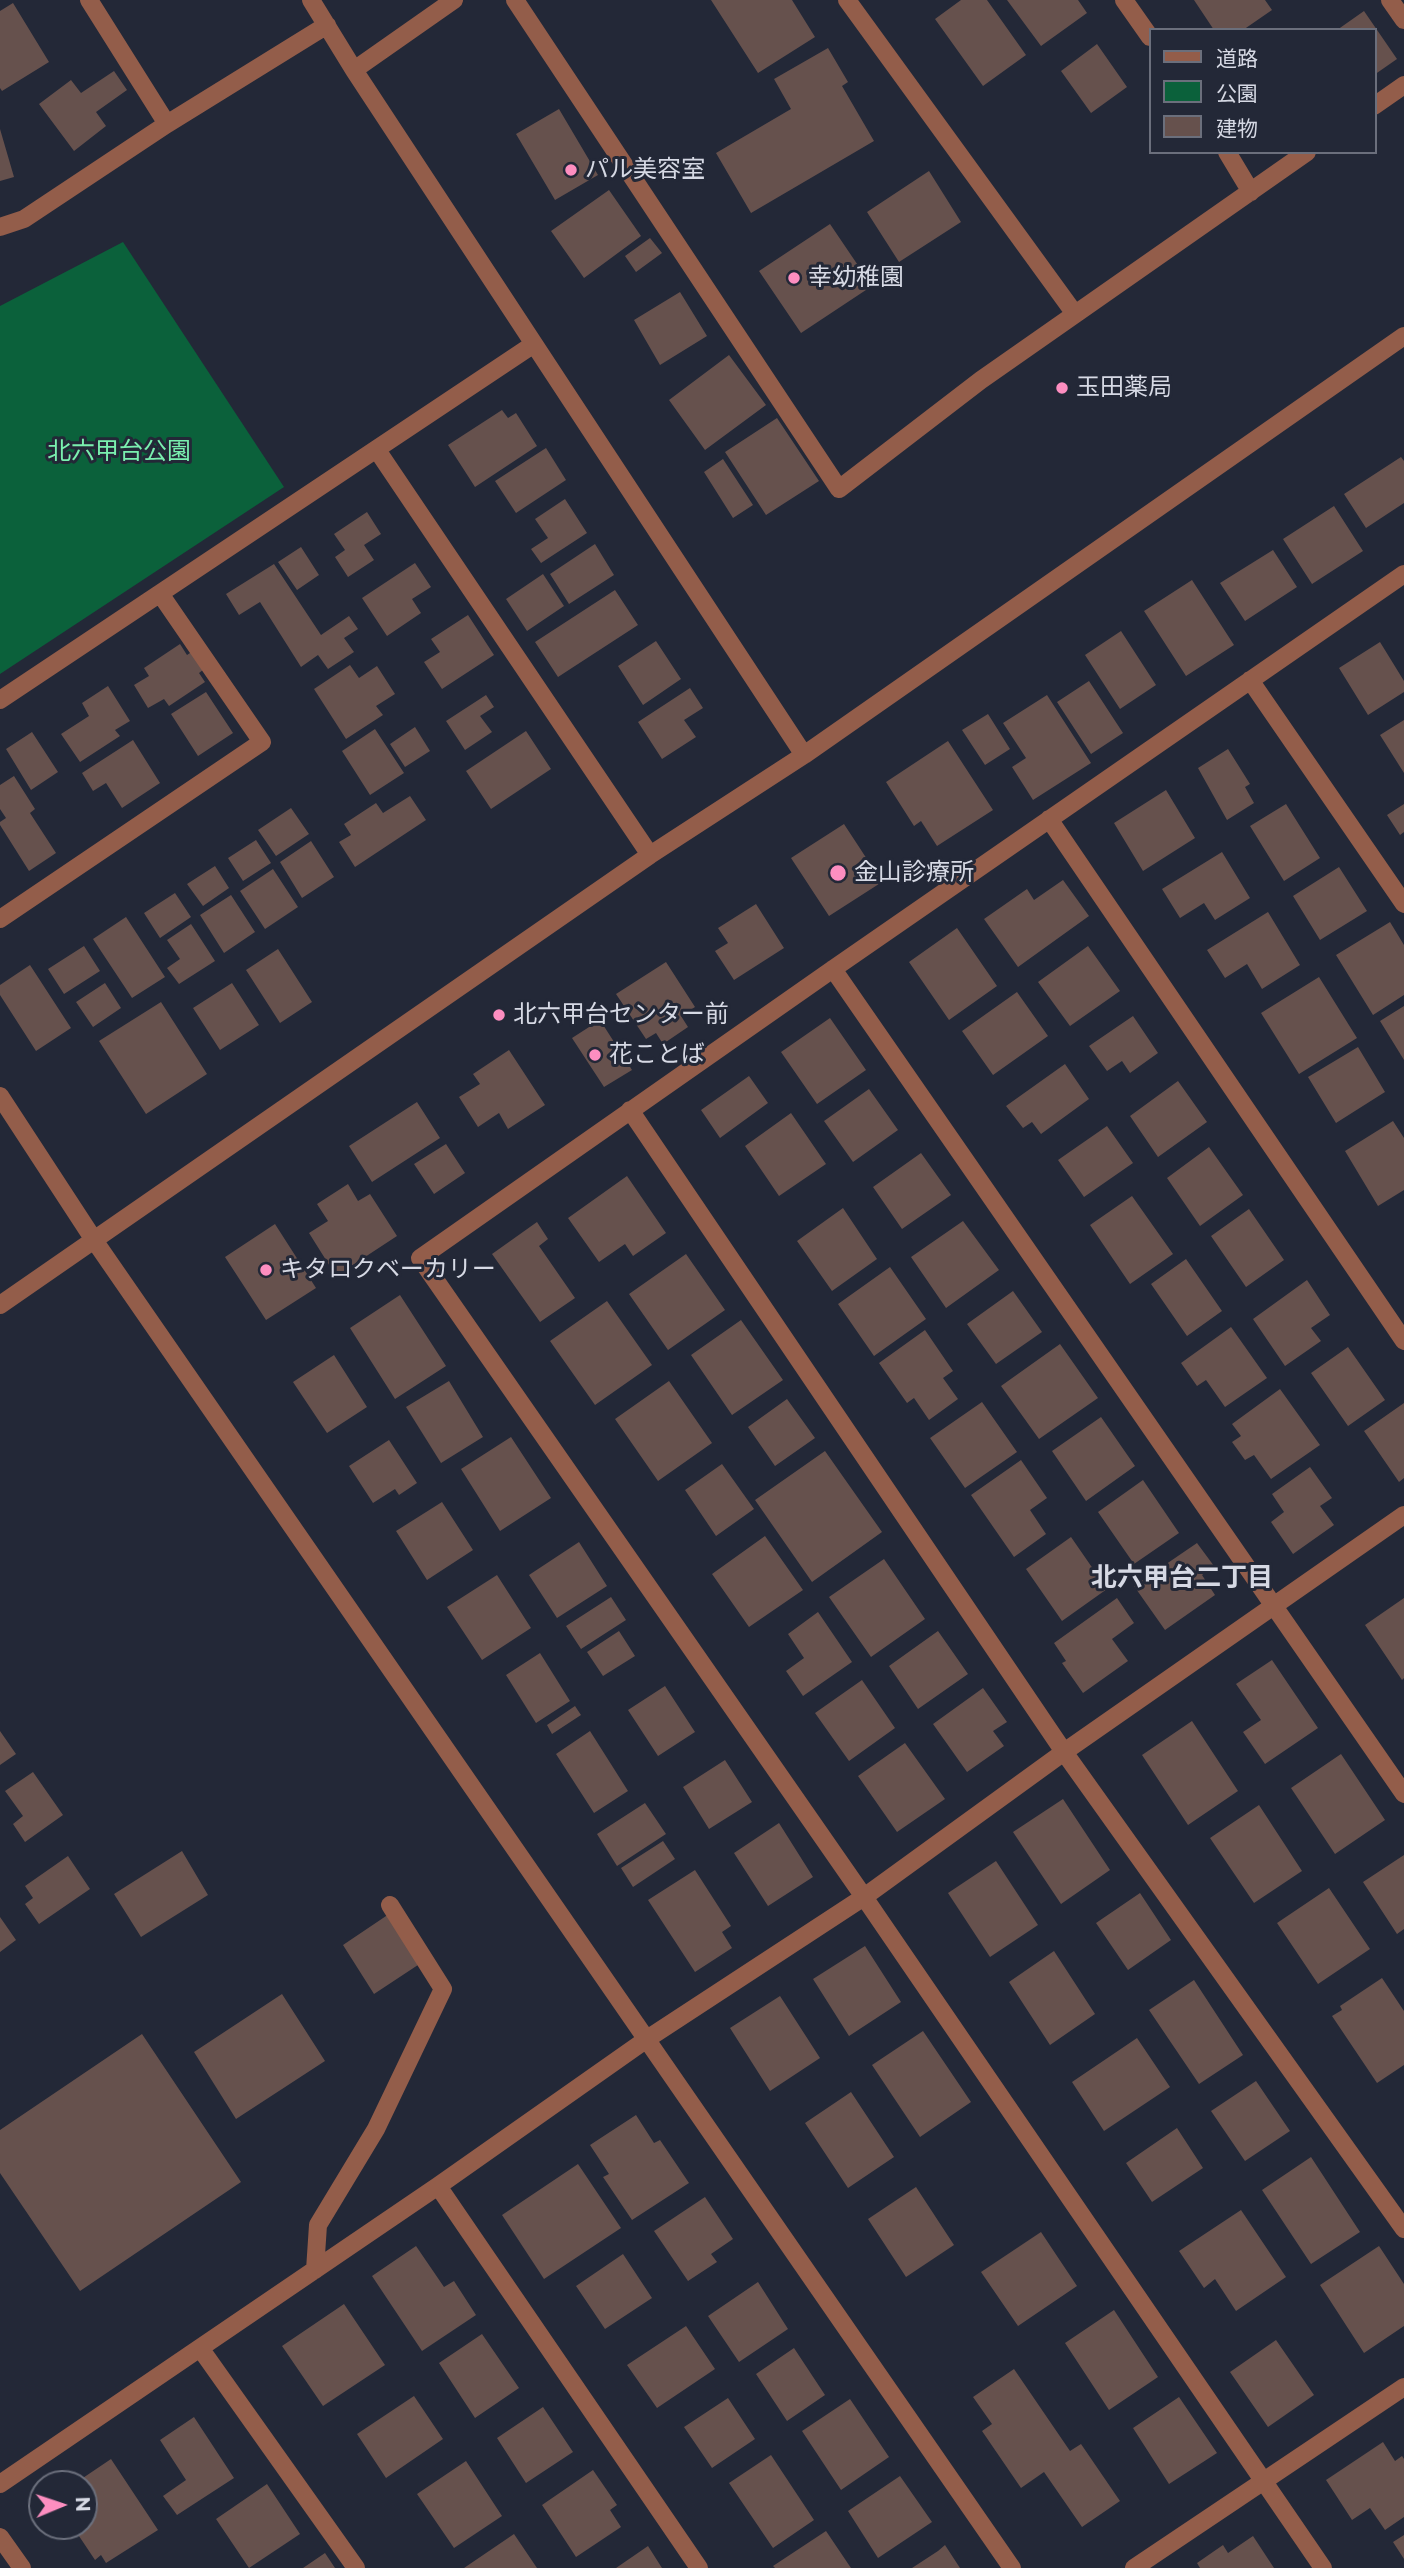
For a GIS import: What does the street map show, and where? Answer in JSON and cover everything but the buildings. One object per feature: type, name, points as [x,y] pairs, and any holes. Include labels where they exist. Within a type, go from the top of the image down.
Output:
[{"type":"street","points":[[89,0],[167,124]]},
{"type":"street","points":[[311,0],[354,70],[804,755]]},
{"type":"street","points":[[354,70],[454,0]]},
{"type":"street","points":[[516,0],[839,489],[981,380],[1304,154]]},
{"type":"street","points":[[847,0],[1075,314]]},
{"type":"street","points":[[1124,0],[1148,34]]},
{"type":"street","points":[[1390,0],[1404,20]]},
{"type":"street","points":[[0,226],[24,219],[167,124],[327,25]]},
{"type":"street","points":[[1376,105],[1404,85]]},
{"type":"street","points":[[1228,154],[1251,192]]},
{"type":"street","points":[[0,1305],[650,855],[804,755],[1404,336]]},
{"type":"street","points":[[0,700],[534,344]]},
{"type":"street","points":[[377,450],[650,855]]},
{"type":"street","points":[[1323,2568],[864,1898],[420,1258],[629,1110],[1404,574]]},
{"type":"street","points":[[0,919],[262,742],[161,595]]},
{"type":"street","points":[[1250,680],[1404,904]]},
{"type":"street","points":[[1049,819],[1404,1341]]},
{"type":"street","points":[[833,969],[1404,1794]]},
{"type":"street","points":[[0,1096],[94,1240],[1012,2568]]},
{"type":"street","points":[[629,1110],[1064,1752],[1404,2229]]},
{"type":"street","points":[[0,2484],[438,2186],[647,2039],[864,1898],[1064,1752],[1404,1515]]},
{"type":"street","points":[[315,2270],[318,2225],[376,2129],[443,1989],[390,1905]]},
{"type":"street","points":[[438,2186],[699,2568]]},
{"type":"street","points":[[200,2348],[356,2568]]},
{"type":"street","points":[[1134,2568],[1404,2387]]},
{"type":"street","points":[[0,2537],[22,2568]]},
{"type":"green space","name":"北六甲台公園","points":[[123,242],[284,487],[0,674],[0,306]]},
{"type":"place","name":"パル美容室","points":[[571,170]]},
{"type":"place","name":"幸幼稚園","points":[[794,278]]},
{"type":"place","name":"玉田薬局","points":[[1062,388]]},
{"type":"place","name":"金山診療所","points":[[838,873]]},
{"type":"place","name":"北六甲台センター前","points":[[499,1015]]},
{"type":"place","name":"花ことば","points":[[595,1055]]},
{"type":"place","name":"キタロクベーカリー","points":[[266,1270]]},
{"type":"district","name":"北六甲台二丁目","points":[[1182,1578]]}]
